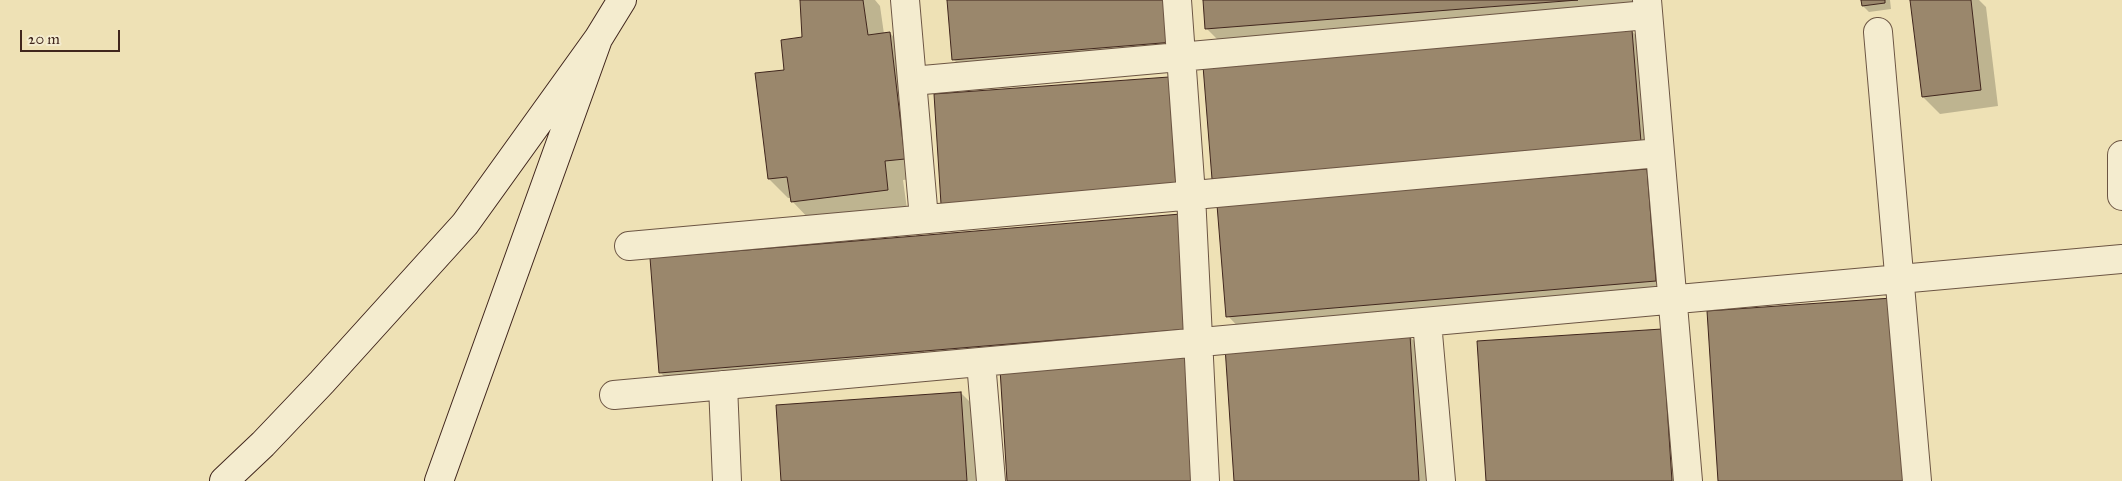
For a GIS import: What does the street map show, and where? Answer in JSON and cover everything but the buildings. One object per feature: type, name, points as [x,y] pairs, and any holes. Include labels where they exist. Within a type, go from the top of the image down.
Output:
[{"type":"street","points":[[224,481],[263,444],[322,382],[465,224],[598,39],[622,0]]},
{"type":"street","points":[[905,0],[924,219]]},
{"type":"street","points":[[1177,0],[1191,195],[1206,481]]},
{"type":"street","points":[[912,81],[1181,57],[1647,8],[1688,481]]},
{"type":"street","points":[[1878,32],[1917,481]]},
{"type":"street","points":[[439,481],[598,39]]},
{"type":"street","points":[[629,246],[1659,153]]},
{"type":"street","points":[[2122,156],[2122,196]]},
{"type":"street","points":[[614,395],[2122,259]]},
{"type":"street","points":[[1427,322],[1441,481]]},
{"type":"street","points":[[981,362],[991,481]]},
{"type":"street","points":[[723,385],[727,481]]}]
